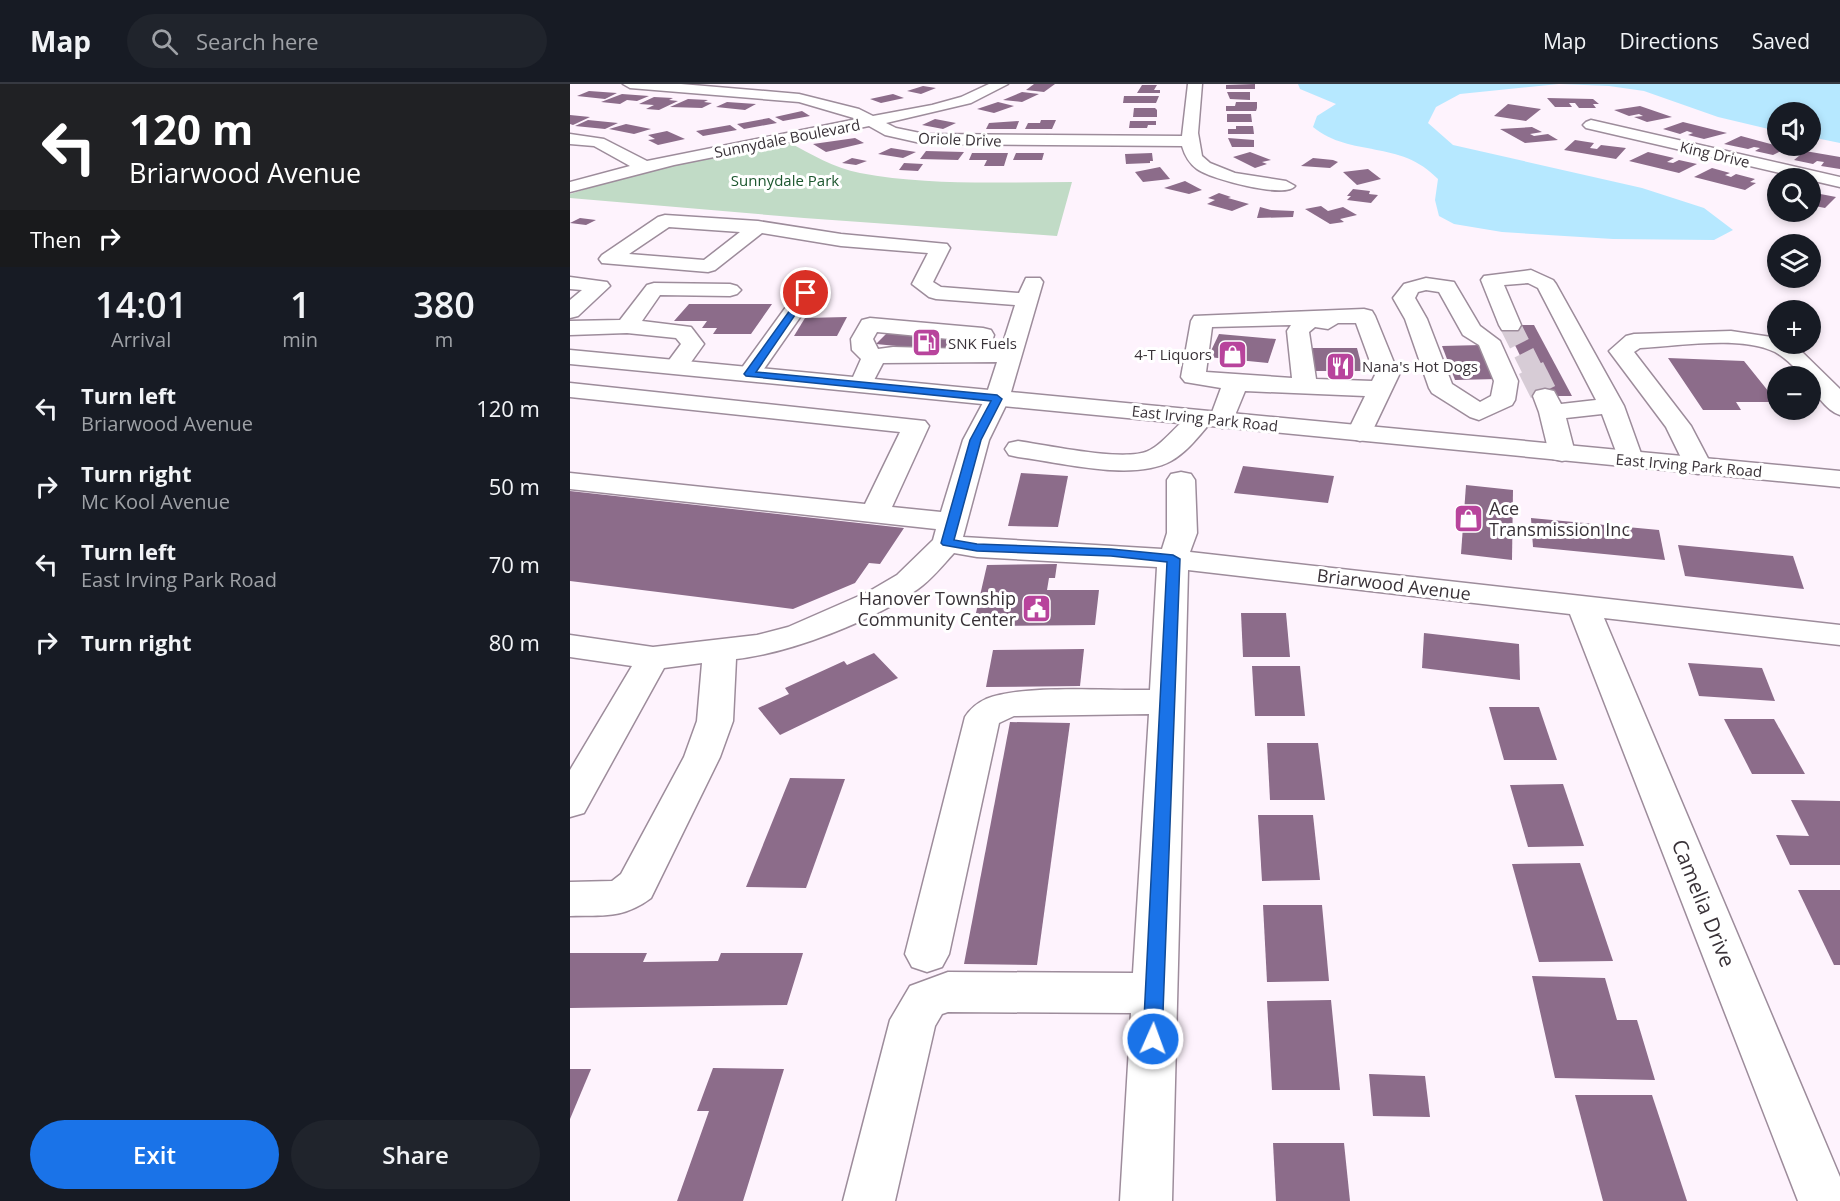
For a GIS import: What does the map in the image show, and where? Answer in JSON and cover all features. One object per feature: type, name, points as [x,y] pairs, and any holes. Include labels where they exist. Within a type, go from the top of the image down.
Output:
[{"type":"street","name":"Oriole Drive","points":[[630,84],[762,94],[828,103],[891,132],[940,140],[1191,141]]},
{"type":"street","points":[[762,94],[782,84]]},
{"type":"street","name":"Sunnydale Boulevard","points":[[866,119],[953,96],[981,84]]},
{"type":"street","name":"Sunnydale Boulevard","points":[[570,178],[866,119],[954,104],[986,93],[1001,84]]},
{"type":"street","points":[[1195,84],[1191,141],[1193,156],[1212,170],[1239,179],[1286,186]]},
{"type":"street","name":"King Drive","points":[[1591,125],[1840,182]]},
{"type":"street","points":[[570,139],[598,141],[640,164]]},
{"type":"street","name":"Sunnydale Boulevard","points":[[570,187],[640,164]]},
{"type":"street","points":[[570,646],[653,658],[757,646],[800,634],[879,599],[908,582],[951,532],[976,440],[997,399],[1030,291],[936,293],[922,284],[940,248],[841,240],[758,227],[665,221],[609,259],[708,266],[758,227]]},
{"type":"street","points":[[659,262],[712,224]]},
{"type":"street","points":[[1510,326],[1491,280],[1531,276],[1546,284],[1612,406],[1630,459]]},
{"type":"street","points":[[570,283],[600,286],[570,312]]},
{"type":"street","points":[[1426,284],[1447,286],[1471,330],[1489,341],[1506,381],[1503,400],[1479,412],[1441,388],[1416,319],[1404,298],[1411,288],[1426,284]]},
{"type":"street","points":[[627,326],[654,290],[730,290]]},
{"type":"street","points":[[749,374],[806,293]]},
{"type":"street","points":[[1360,433],[1382,388],[1387,375],[1364,316],[1202,321],[1193,377],[1235,383],[1382,388]]},
{"type":"street","points":[[1284,318],[1294,384]]},
{"type":"street","points":[[1294,384],[1298,332],[1306,322],[1313,320],[1337,324],[1371,334]]},
{"type":"street","points":[[977,355],[983,335],[870,325],[862,339],[864,350],[874,357],[893,354],[977,355],[1009,354]]},
{"type":"street","points":[[570,328],[627,326],[683,332],[693,344],[676,367]]},
{"type":"street","points":[[1698,466],[1666,409],[1621,351],[1634,341],[1755,339],[1784,348],[1829,389],[1840,407]]},
{"type":"street","name":"East Irving Park Road","points":[[570,357],[1840,479]]},
{"type":"street","points":[[861,385],[874,357]]},
{"type":"street","points":[[570,388],[604,360]]},
{"type":"street","points":[[1018,449],[1120,461],[1154,459],[1173,448],[1211,419],[1235,383]]},
{"type":"street","points":[[570,388],[916,426],[874,514]]},
{"type":"street","points":[[1562,453],[1548,404],[1612,406]]},
{"type":"street","points":[[1479,412],[1480,445]]},
{"type":"street","points":[[1146,1201],[1173,559],[1182,533],[1181,480]]},
{"type":"street","name":"Briarwood Avenue","points":[[570,481],[874,514],[951,532],[977,548],[1111,553],[1173,559],[1840,635]]},
{"type":"street","name":"Camelia Drive","points":[[1583,606],[1824,1201]]},
{"type":"street","points":[[570,899],[620,898],[636,886],[702,757],[715,721],[720,652]]},
{"type":"street","points":[[570,803],[653,658]]},
{"type":"street","points":[[927,954],[983,717],[997,708],[1014,704],[1168,702]]},
{"type":"street","points":[[869,1201],[913,1020],[926,1000],[948,992],[1155,993]]},
{"type":"green space","name":"Sunnydale Park","points":[[788,142],[841,168],[886,177],[966,182],[1072,182],[1057,236],[570,198],[570,194],[647,170]]},
{"type":"water","points":[[1298,84],[1559,84],[1460,94],[1436,107],[1428,123],[1453,145],[1642,188],[1704,208],[1733,230],[1714,240],[1613,239],[1502,232],[1454,224],[1439,216],[1435,200],[1438,179],[1408,158],[1343,143],[1313,127],[1317,116],[1336,104],[1300,89]]},
{"type":"water","points":[[1559,84],[1840,84],[1840,143],[1821,139],[1821,102],[1767,102],[1767,129],[1718,117],[1644,91],[1609,86]]},
{"type":"building","points":[[1034,84],[1055,84],[1044,92],[1026,90]]},
{"type":"building","points":[[1255,84],[1255,89],[1226,89],[1226,85]]},
{"type":"building","points":[[1142,85],[1157,85],[1154,90],[1160,90],[1160,93],[1137,93]]},
{"type":"building","points":[[923,86],[936,88],[921,94],[907,91]]},
{"type":"building","points":[[589,91],[617,93],[605,99],[577,96]]},
{"type":"building","points":[[1022,92],[1039,94],[1022,102],[1003,100]]},
{"type":"building","points":[[1227,92],[1250,92],[1250,100],[1230,99]]},
{"type":"building","points":[[622,94],[649,96],[637,101],[627,100],[620,104],[601,102]]},
{"type":"building","points":[[893,94],[904,98],[881,103],[870,99]]},
{"type":"building","points":[[1124,96],[1159,96],[1156,103],[1123,103]]},
{"type":"building","points":[[654,97],[673,98],[669,100],[678,101],[659,110],[646,109],[654,105],[639,104]]},
{"type":"building","points":[[1547,98],[1593,99],[1599,104],[1593,104],[1596,108],[1579,108],[1575,103],[1569,103],[1572,107],[1555,107]]},
{"type":"building","points":[[688,99],[708,100],[704,102],[712,103],[702,108],[670,107]]},
{"type":"building","points":[[727,102],[756,104],[745,110],[716,107]]},
{"type":"building","points":[[998,102],[1014,106],[994,113],[977,109]]},
{"type":"building","points":[[1236,102],[1257,102],[1256,111],[1226,111],[1226,106],[1235,106]]},
{"type":"building","points":[[1508,104],[1541,109],[1526,121],[1494,116]]},
{"type":"building","points":[[1640,106],[1672,117],[1647,122],[1634,117],[1643,116],[1639,114],[1629,116],[1614,110]]},
{"type":"building","points":[[1134,108],[1155,108],[1157,117],[1133,117]]},
{"type":"building","points":[[802,111],[810,116],[783,121],[775,117]]},
{"type":"building","points":[[1227,114],[1251,114],[1252,122],[1227,122]]},
{"type":"building","points":[[570,115],[590,117],[573,125],[570,124]]},
{"type":"building","points":[[769,118],[777,123],[744,129],[737,124]]},
{"type":"building","points":[[935,119],[956,123],[943,129],[922,125]]},
{"type":"building","points":[[588,120],[618,123],[605,129],[575,126]]},
{"type":"building","points":[[1041,120],[1056,120],[1052,129],[1025,129],[1028,123],[1040,123]]},
{"type":"building","points":[[1019,121],[1016,129],[986,129],[989,123]]},
{"type":"building","points":[[1130,121],[1156,121],[1156,125],[1148,125],[1147,128],[1129,128]]},
{"type":"building","points":[[1683,122],[1727,133],[1704,139],[1688,135],[1693,133],[1687,131],[1680,134],[1663,129]]},
{"type":"building","points":[[626,124],[651,129],[634,134],[609,129]]},
{"type":"building","points":[[730,125],[737,130],[703,136],[696,131]]},
{"type":"building","points":[[1236,126],[1253,126],[1254,134],[1228,134],[1228,129],[1236,129]]},
{"type":"building","points":[[1532,127],[1542,132],[1530,134],[1534,136],[1548,134],[1558,140],[1525,143],[1500,129]]},
{"type":"building","points":[[667,131],[685,139],[658,145],[648,140],[655,139],[648,135]]},
{"type":"building","points":[[1741,136],[1767,143],[1767,154],[1755,151],[1760,148],[1748,149],[1724,144]]},
{"type":"building","points":[[855,138],[864,143],[826,152],[813,144]]},
{"type":"building","points":[[1228,138],[1254,140],[1254,147],[1232,147]]},
{"type":"building","points":[[1575,140],[1594,143],[1590,148],[1597,149],[1601,145],[1626,148],[1616,159],[1564,150]]},
{"type":"building","points":[[891,148],[916,152],[903,158],[878,154]]},
{"type":"building","points":[[926,151],[964,152],[958,160],[920,159]]},
{"type":"building","points":[[1250,152],[1271,160],[1262,162],[1267,164],[1255,168],[1233,157]]},
{"type":"building","points":[[1648,152],[1674,158],[1667,162],[1673,163],[1679,160],[1697,164],[1679,173],[1629,161]]},
{"type":"building","points":[[972,153],[1008,153],[1004,166],[984,166],[987,160],[969,160]]},
{"type":"building","points":[[1016,153],[1044,153],[1042,160],[1013,160]]},
{"type":"building","points":[[1152,153],[1153,161],[1150,163],[1126,164],[1125,154]]},
{"type":"building","points":[[1821,154],[1840,157],[1840,169],[1821,166],[1824,162],[1817,161],[1813,164],[1794,160],[1799,156],[1821,156]]},
{"type":"building","points":[[852,158],[867,161],[856,165],[842,163]]},
{"type":"building","points":[[1313,158],[1338,162],[1330,168],[1301,166]]},
{"type":"building","points":[[904,163],[923,164],[918,171],[899,170]]},
{"type":"building","points":[[1160,167],[1170,179],[1143,182],[1135,172]]},
{"type":"building","points":[[1712,168],[1730,173],[1725,175],[1731,177],[1736,174],[1755,179],[1750,182],[1756,183],[1745,190],[1694,177]]},
{"type":"building","points":[[1368,169],[1381,179],[1357,185],[1343,172]]},
{"type":"building","points":[[1185,181],[1202,190],[1189,194],[1164,188]]},
{"type":"building","points":[[1353,189],[1370,191],[1369,194],[1378,195],[1371,203],[1347,200],[1351,196],[1347,196]]},
{"type":"building","points":[[1219,193],[1249,204],[1232,211],[1207,204],[1215,200],[1208,198]]},
{"type":"building","points":[[1821,194],[1836,197],[1825,208],[1821,207]]},
{"type":"building","points":[[1321,206],[1328,211],[1343,207],[1357,215],[1340,219],[1344,222],[1330,224],[1305,209]]},
{"type":"building","points":[[1260,207],[1294,211],[1293,217],[1257,218]]},
{"type":"building","points":[[580,218],[596,220],[586,225],[570,223]]},
{"type":"building","points":[[689,304],[772,304],[751,334],[713,334],[717,328],[702,328],[707,321],[674,321]]},
{"type":"building","points":[[847,317],[837,336],[794,336],[805,318]]},
{"type":"building","points":[[1505,325],[1534,325],[1572,396],[1540,396]]},
{"type":"building","name":"SNK Fuels","points":[[887,333],[977,341],[968,353],[876,344]]},
{"type":"building","points":[[1219,334],[1276,339],[1268,363],[1208,357]]},
{"type":"building","points":[[1481,345],[1497,379],[1455,380],[1442,346]]},
{"type":"building","points":[[1309,348],[1357,348],[1363,371],[1314,371]]},
{"type":"building","points":[[1668,358],[1744,361],[1767,390],[1767,402],[1736,402],[1741,410],[1703,410]]},
{"type":"building","points":[[1243,466],[1334,476],[1328,503],[1234,493]]},
{"type":"building","points":[[1021,473],[1068,476],[1058,527],[1008,526]]},
{"type":"building","points":[[1466,485],[1513,490],[1512,560],[1461,554]]},
{"type":"building","points":[[570,491],[904,528],[880,564],[869,563],[855,583],[793,609],[570,581]]},
{"type":"building","points":[[1531,518],[1659,530],[1665,560],[1533,547]]},
{"type":"building","points":[[1678,545],[1793,556],[1804,589],[1685,576]]},
{"type":"building","name":"Hanover Township Community Center","points":[[1057,564],[1055,578],[1049,578],[1047,590],[1099,590],[1095,625],[973,626],[987,565]]},
{"type":"building","points":[[1241,613],[1286,613],[1290,657],[1243,657]]},
{"type":"building","points":[[1424,633],[1519,644],[1520,680],[1422,668]]},
{"type":"building","points":[[1084,649],[1080,686],[986,687],[993,650]]},
{"type":"building","points":[[874,653],[898,678],[780,735],[758,708],[789,694],[785,688],[844,661],[847,665]]},
{"type":"building","points":[[1688,663],[1762,668],[1775,701],[1699,696]]},
{"type":"building","points":[[1252,666],[1300,666],[1305,716],[1255,716]]},
{"type":"building","points":[[1489,707],[1539,707],[1557,760],[1504,760]]},
{"type":"building","points":[[1724,719],[1774,719],[1805,774],[1752,774]]},
{"type":"building","points":[[1010,722],[1070,723],[1037,965],[964,964]]},
{"type":"building","points":[[1267,743],[1318,743],[1325,800],[1270,800]]},
{"type":"building","points":[[790,778],[845,779],[806,888],[746,887]]},
{"type":"building","points":[[1563,784],[1584,846],[1528,847],[1510,785]]},
{"type":"building","points":[[1791,800],[1840,801],[1840,865],[1790,865],[1776,835],[1809,836]]},
{"type":"building","points":[[1258,815],[1313,815],[1320,880],[1262,881]]},
{"type":"building","points":[[1580,863],[1613,961],[1539,962],[1512,864]]},
{"type":"building","points":[[1798,890],[1840,890],[1840,965],[1834,965]]},
{"type":"building","points":[[1263,905],[1322,905],[1329,981],[1267,982]]},
{"type":"building","points":[[570,953],[647,953],[643,962],[718,961],[721,953],[803,953],[787,1005],[570,1008]]},
{"type":"building","points":[[1532,976],[1605,978],[1617,1020],[1637,1020],[1655,1080],[1555,1078]]},
{"type":"building","points":[[1331,1000],[1340,1090],[1272,1090],[1267,1001]]},
{"type":"building","points":[[713,1068],[784,1069],[743,1201],[677,1201],[709,1111],[697,1111]]},
{"type":"building","points":[[570,1069],[591,1069],[570,1119]]},
{"type":"building","points":[[1369,1074],[1425,1076],[1430,1117],[1373,1116]]},
{"type":"building","points":[[1575,1095],[1652,1095],[1687,1201],[1603,1201]]},
{"type":"building","points":[[1273,1143],[1344,1143],[1350,1201],[1276,1201]]},
{"type":"tunnel","points":[[1510,325],[1532,369]]},
{"type":"tunnel","points":[[1531,368],[1545,396]]},
{"type":"place","name":"SNK Fuels","points":[[927,343]]},
{"type":"place","name":"4-T Liquors","points":[[1233,354]]},
{"type":"place","name":"Nana's Hot Dogs","points":[[1341,366]]},
{"type":"place","name":"Ace Transmission Inc","points":[[1468,518]]},
{"type":"place","name":"Hanover Township Community Center","points":[[1037,608]]},
{"type":"route","points":[[806,293],[749,374],[997,399],[976,440],[955,522],[947,543],[977,548],[1111,553],[1173,559],[1153,1039]]}]
